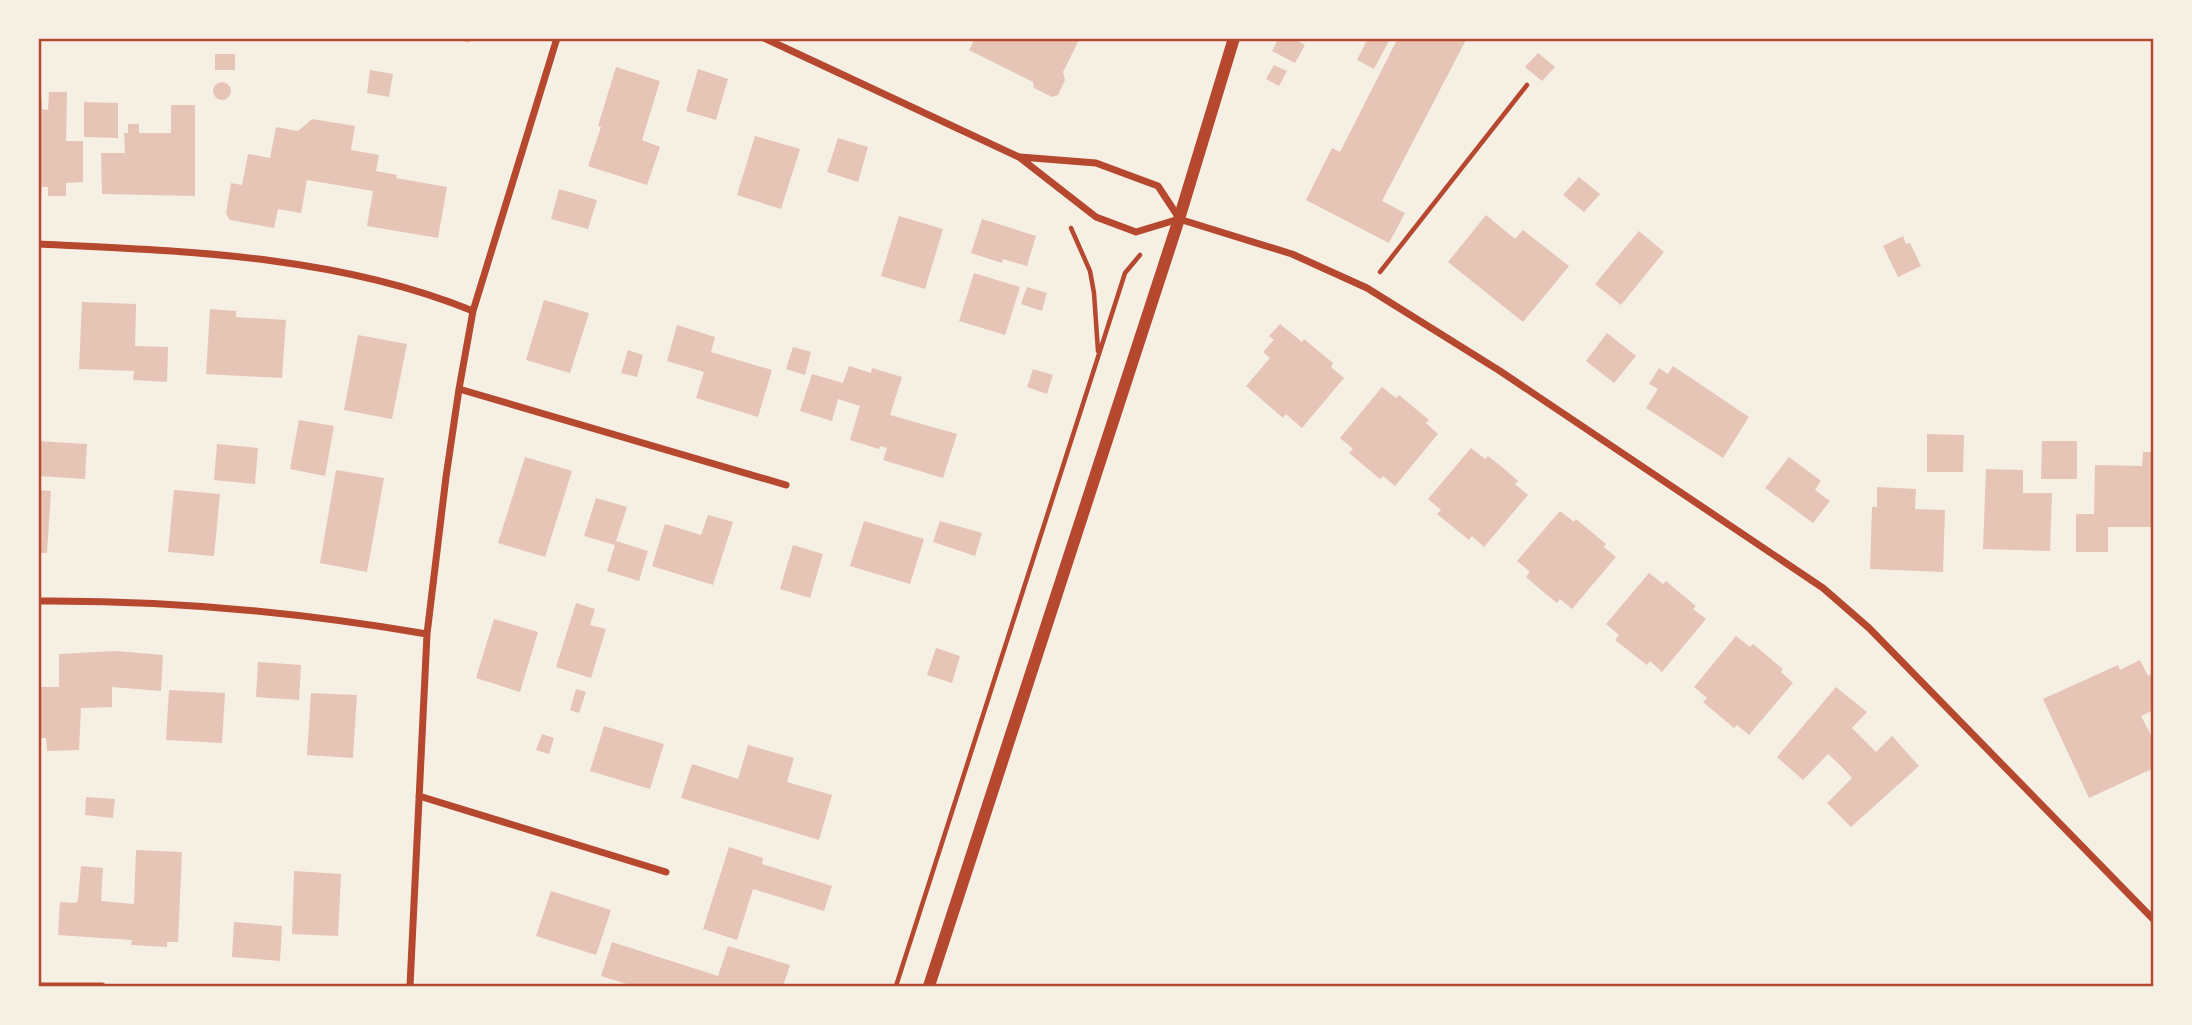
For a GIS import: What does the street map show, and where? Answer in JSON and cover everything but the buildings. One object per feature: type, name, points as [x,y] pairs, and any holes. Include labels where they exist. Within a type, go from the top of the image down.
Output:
[{"type":"street","points":[[410,986],[427,634],[446,477],[472,311],[556,38]]},
{"type":"street","points":[[764,38],[1019,157],[1096,217],[1136,232],[1180,219],[1292,254],[1367,288],[1426,323],[1823,588],[1869,628],[2154,920]]},
{"type":"street","points":[[929,986],[1180,219],[1234,38]]},
{"type":"street","points":[[1019,157],[1096,163],[1158,186],[1180,219]]},
{"type":"street","points":[[38,244],[166,250],[333,268],[439,297],[472,311]]},
{"type":"street","points":[[460,389],[786,485]]},
{"type":"street","points":[[38,601],[107,601],[252,610],[427,634]]},
{"type":"street","points":[[419,796],[666,872]]},
{"type":"street","points":[[38,986],[102,986]]},
{"type":"path","points":[[1367,288],[1527,85]]},
{"type":"path","points":[[1063,218],[1090,271],[1098,358]]},
{"type":"path","points":[[895,986],[1125,273],[1144,251]]}]
